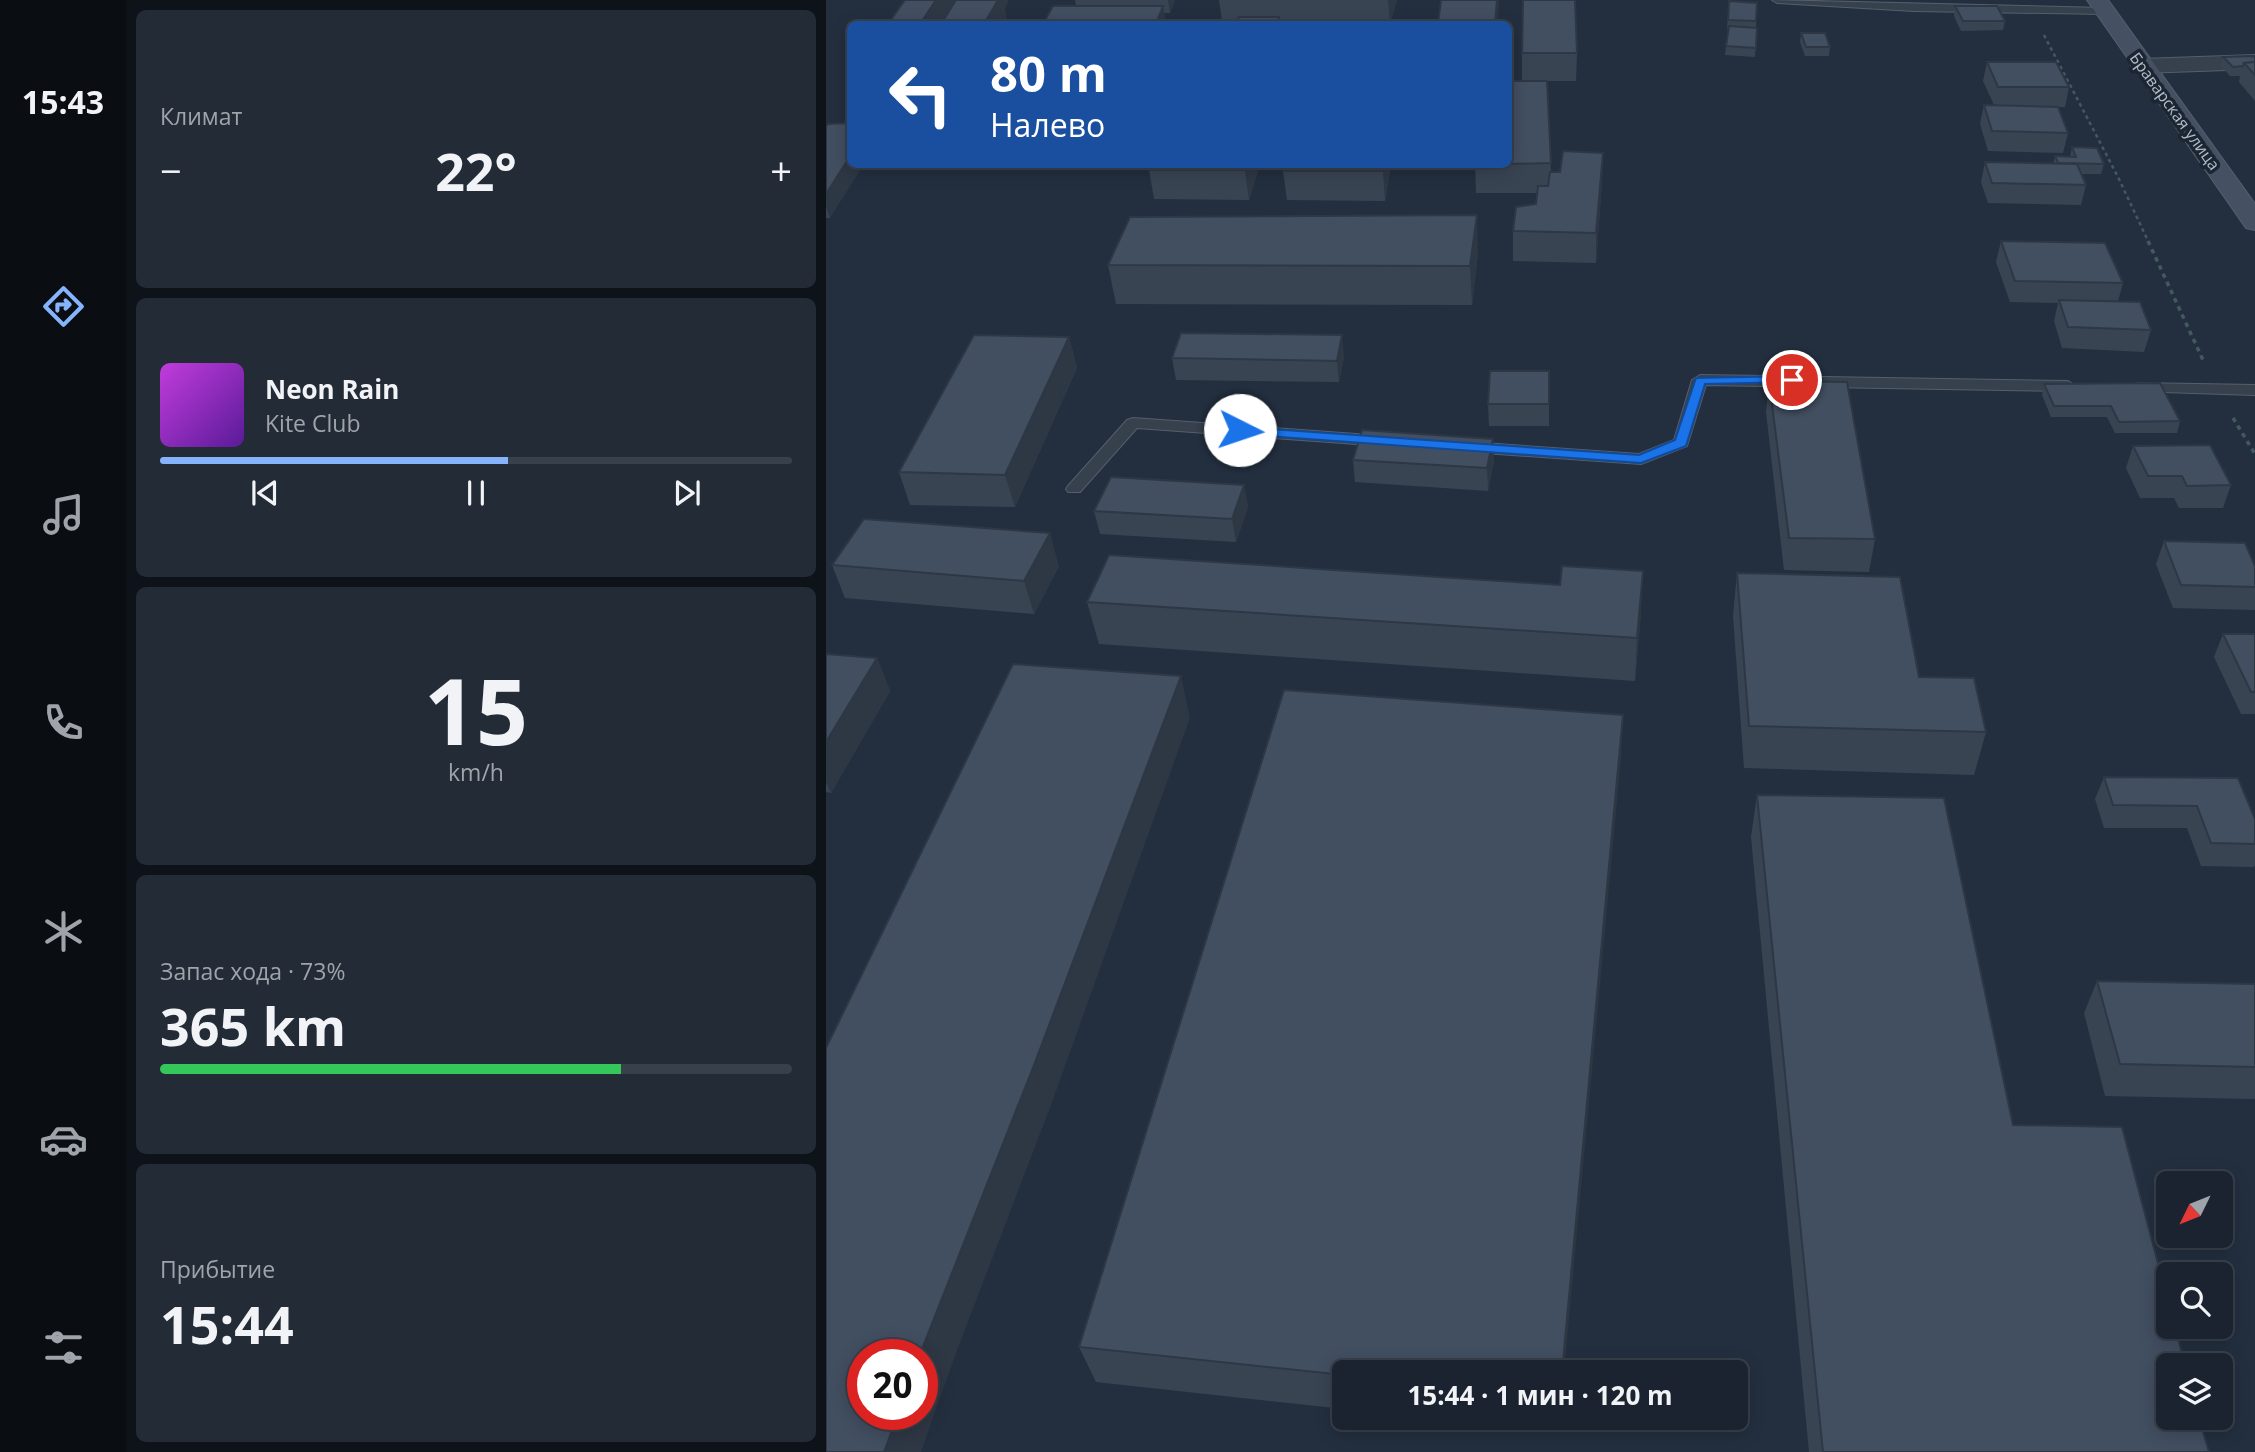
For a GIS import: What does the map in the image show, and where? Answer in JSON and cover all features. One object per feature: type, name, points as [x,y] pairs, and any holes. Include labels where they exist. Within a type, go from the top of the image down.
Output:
[{"type":"main road","name":"Браварская улица","points":[[2100,6],[2255,222]]},
{"type":"street","points":[[2142,66],[2255,62]]},
{"type":"lane","points":[[1776,0],[2032,11],[2100,6]]},
{"type":"lane","points":[[1449,445],[1641,459],[1681,443],[1700,380],[2080,386]]},
{"type":"lane","points":[[2121,387],[2255,390]]},
{"type":"lane","points":[[1074,489],[1133,423],[1394,442]]},
{"type":"path","points":[[2032,11],[2118,177],[2217,390],[2255,454]]},
{"type":"building","points":[[905,0],[936,0],[922,21],[890,21]]},
{"type":"building","points":[[956,0],[998,0],[986,21],[943,21]]},
{"type":"building","points":[[1441,0],[1497,0],[1495,21],[1438,21]]},
{"type":"building","points":[[1523,0],[1575,0],[1577,53],[1522,53]]},
{"type":"building","points":[[1729,1],[1757,3],[1756,21],[1728,20]]},
{"type":"building","points":[[1053,6],[1163,6],[1157,21],[1045,21]]},
{"type":"building","points":[[1955,6],[1997,6],[2005,21],[1963,21]]},
{"type":"building","points":[[1239,17],[1279,17],[1278,21],[1237,21]]},
{"type":"building","points":[[1729,26],[1757,28],[1756,48],[1726,46]]},
{"type":"building","points":[[1801,33],[1825,33],[1830,47],[1806,47]]},
{"type":"building","points":[[2255,56],[2255,62],[2233,67],[2223,57]]},
{"type":"building","points":[[1987,62],[2056,62],[2069,87],[1998,87]]},
{"type":"building","points":[[2255,62],[2255,75],[2244,63]]},
{"type":"building","points":[[1512,81],[1547,81],[1551,163],[1512,164]]},
{"type":"building","points":[[1984,105],[2058,107],[2068,133],[1992,131]]},
{"type":"building","points":[[847,123],[847,161],[826,194],[826,126]]},
{"type":"building","points":[[2072,147],[2097,148],[2104,164],[2058,163],[2055,156],[2076,157]]},
{"type":"building","points":[[1563,151],[1603,153],[1596,233],[1513,231],[1516,207],[1536,204],[1538,186],[1548,186],[1550,172],[1560,172]]},
{"type":"building","points":[[1985,162],[2077,164],[2086,185],[1992,183]]},
{"type":"building","points":[[1150,168],[1246,168],[1245,170],[1149,170]]},
{"type":"building","points":[[1284,168],[1383,168],[1383,171],[1283,171]]},
{"type":"building","points":[[1477,215],[1470,266],[1108,265],[1130,217]]},
{"type":"building","points":[[2001,241],[2105,243],[2123,283],[2015,281]]},
{"type":"building","points":[[2059,300],[2140,302],[2151,330],[2068,327]]},
{"type":"building","points":[[1181,333],[1342,335],[1337,361],[1172,358]]},
{"type":"building","points":[[974,335],[1069,337],[1005,475],[899,472]]},
{"type":"building","points":[[1490,371],[1549,371],[1549,404],[1488,404]]},
{"type":"building","points":[[1786,379],[1822,379],[1822,382],[1787,381]]},
{"type":"building","points":[[1769,381],[1847,382],[1875,539],[1789,538]]},
{"type":"building","points":[[2160,383],[2180,421],[2119,422],[2111,406],[2054,406],[2044,384]]},
{"type":"building","points":[[1362,430],[1493,439],[1487,468],[1353,460]]},
{"type":"building","points":[[2210,445],[2231,485],[2187,486],[2182,476],[2148,476],[2133,446]]},
{"type":"building","points":[[1111,477],[1244,485],[1232,519],[1094,511]]},
{"type":"building","points":[[864,519],[1050,533],[1024,581],[832,565]]},
{"type":"building","points":[[2164,541],[2245,543],[2255,566],[2255,587],[2181,585]]},
{"type":"building","points":[[1109,555],[1560,585],[1562,566],[1643,571],[1637,638],[1087,602]]},
{"type":"building","points":[[1737,573],[1900,577],[1919,677],[1974,678],[1986,732],[1749,726]]},
{"type":"building","points":[[2223,634],[2255,634],[2255,692],[2251,692]]},
{"type":"building","points":[[826,654],[877,658],[826,742]]},
{"type":"building","points":[[1013,664],[1181,676],[1034,1065],[926,1339],[847,1339],[847,1430],[892,1430],[884,1452],[826,1452],[826,1048]]},
{"type":"building","points":[[1284,690],[1623,715],[1563,1360],[1332,1360],[1332,1374],[1079,1347]]},
{"type":"building","points":[[2104,777],[2238,778],[2255,819],[2255,844],[2211,843],[2197,806],[2113,805]]},
{"type":"building","points":[[1757,795],[1944,798],[2013,1125],[2122,1127],[2158,1262],[2156,1339],[2178,1339],[2182,1353],[2156,1353],[2156,1430],[2203,1430],[2209,1452],[1823,1452]]},
{"type":"building","points":[[2097,981],[2255,984],[2255,1067],[2120,1064]]},
{"type":"route","points":[[1240,430],[1641,459],[1681,443],[1700,380],[1792,380]]}]
